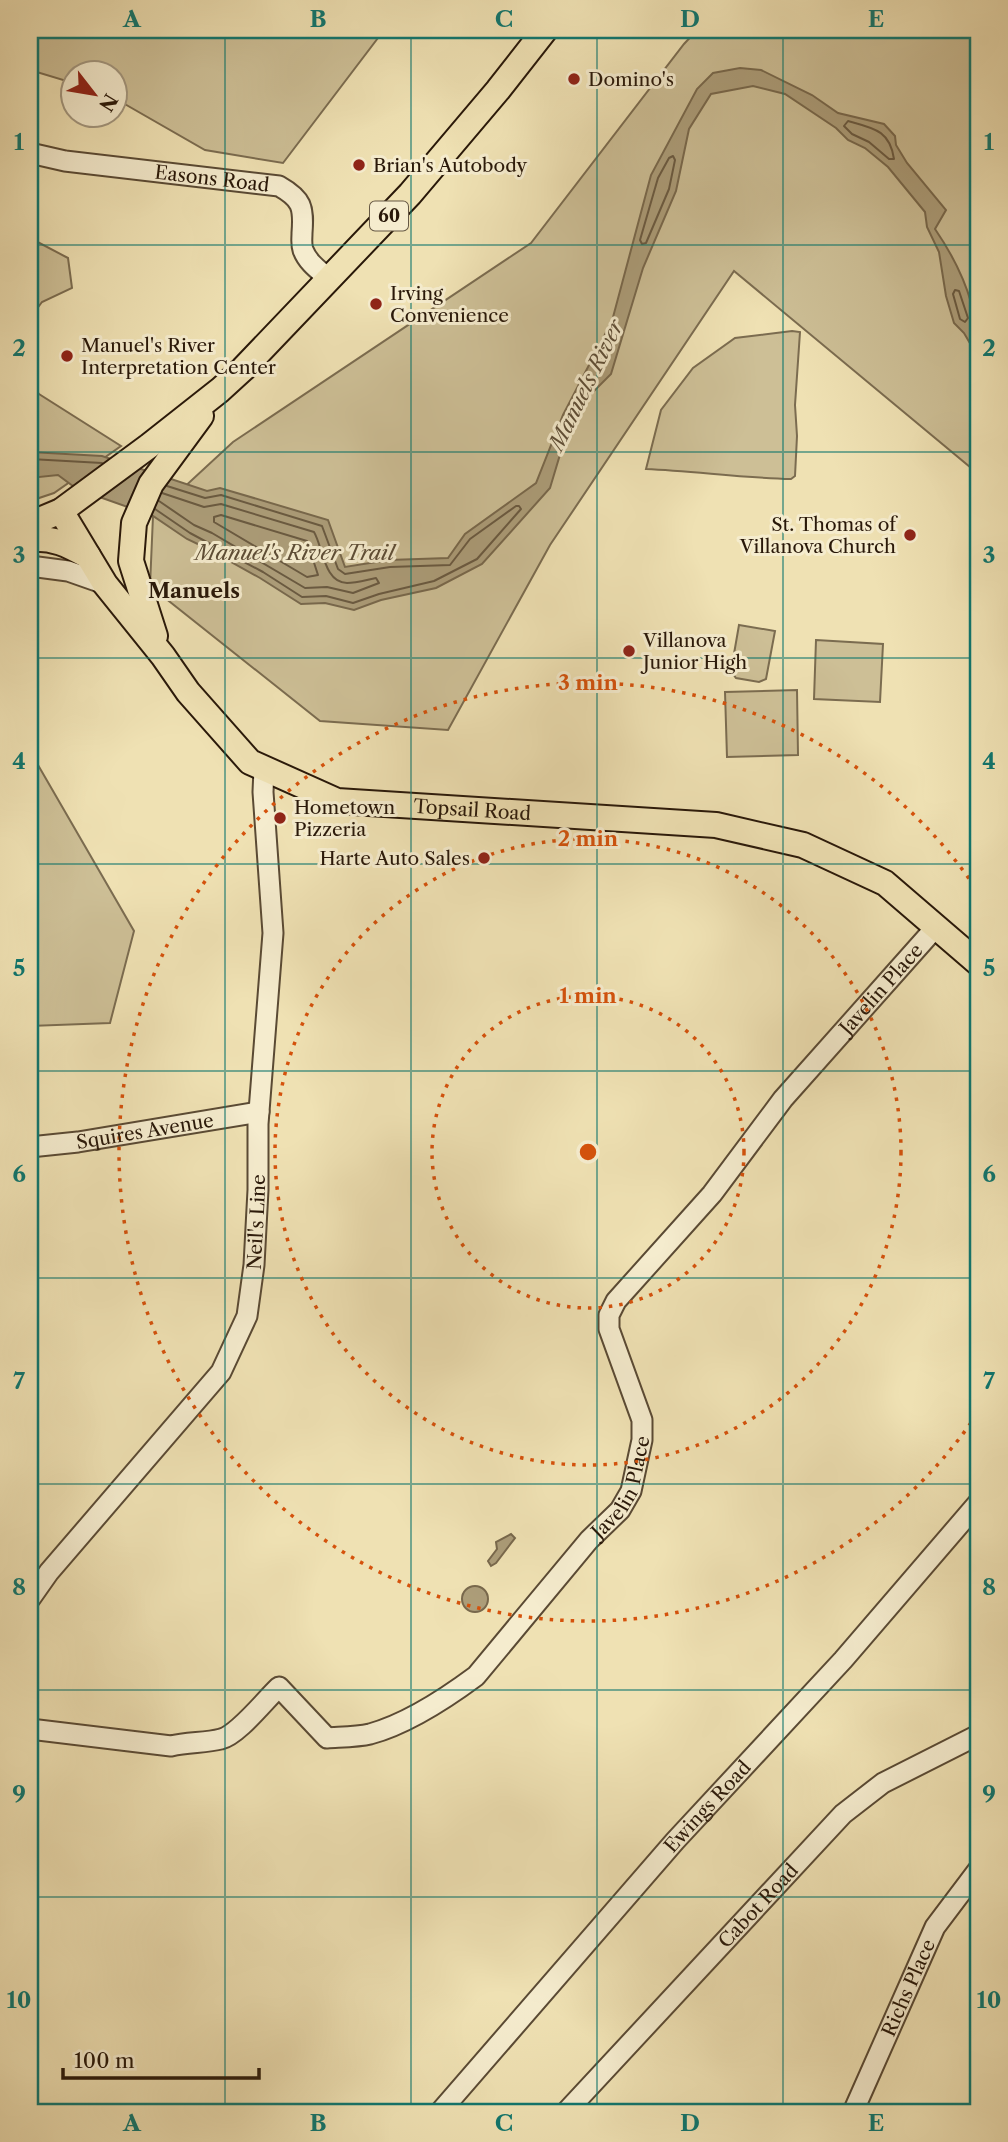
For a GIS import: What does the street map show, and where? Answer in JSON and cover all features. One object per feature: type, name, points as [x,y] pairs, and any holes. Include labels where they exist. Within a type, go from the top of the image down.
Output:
[{"type":"main road","name":"60","points":[[61,511],[82,495],[159,452],[410,194],[545,30]]},
{"type":"main road","points":[[159,452],[151,484],[134,523],[131,561],[163,656]]},
{"type":"main road","points":[[30,524],[61,511]]},
{"type":"main road","name":"Topsail Road","points":[[61,511],[104,583],[163,656],[188,692],[250,762],[264,769],[337,801],[716,825],[803,845],[886,883],[978,963]]},
{"type":"main road","points":[[30,539],[48,538],[88,556]]},
{"type":"street","name":"Easons Road","points":[[30,153],[65,161],[279,186],[293,194],[301,204],[301,247],[309,262],[329,279]]},
{"type":"street","points":[[30,566],[68,571],[104,583]]},
{"type":"street","name":"Neil's Line","points":[[30,1599],[49,1572],[221,1372],[247,1316],[254,1252],[259,1112],[273,933],[263,792],[264,769]]},
{"type":"street","name":"Javelin Place","points":[[30,1729],[171,1746],[191,1741],[222,1739],[233,1733],[279,1687],[327,1738],[369,1734],[398,1724],[458,1690],[475,1676],[589,1540],[620,1510],[631,1491],[642,1440],[642,1420],[609,1329],[608,1315],[611,1308],[721,1184],[783,1099],[936,927]]},
{"type":"street","name":"Squires Avenue","points":[[30,1147],[78,1142],[259,1112]]},
{"type":"street","name":"Ewings Road","points":[[440,2112],[675,1841],[843,1660],[978,1503]]},
{"type":"street","name":"Cabot Road","points":[[566,2112],[843,1814],[883,1783],[978,1735]]},
{"type":"street","name":"Richs Place","points":[[853,2112],[929,1938],[948,1908],[978,1870]]},
{"type":"shaded area","points":[[30,30],[384,30],[283,163],[205,150],[130,107],[130,60],[60,60],[60,79],[30,70]]},
{"type":"shaded area","points":[[697,30],[978,30],[978,468],[970,467],[734,271],[550,545],[448,730],[320,721],[150,586],[153,516],[233,442],[531,243]]},
{"type":"shaded area","points":[[30,238],[68,258],[72,288],[42,302],[30,318]]},
{"type":"shaded area","points":[[800,332],[795,405],[795,476],[791,479],[646,469],[661,410],[693,368],[735,338]]},
{"type":"shaded area","points":[[30,384],[39,394],[121,446],[54,493],[30,501]]},
{"type":"shaded area","points":[[739,625],[775,631],[766,679],[759,682],[736,678],[731,671]]},
{"type":"shaded area","points":[[816,640],[883,644],[880,702],[814,699]]},
{"type":"shaded area","points":[[797,690],[798,755],[727,757],[725,692]]},
{"type":"shaded area","points":[[30,765],[38,765],[134,931],[110,1023],[30,1026]]},
{"type":"water","name":"Manuel's River Trail","points":[[740,68],[761,70],[812,95],[838,113],[884,124],[895,136],[896,145],[907,163],[946,210],[935,229],[966,286],[975,318],[978,350],[954,323],[946,296],[939,252],[927,227],[925,212],[888,167],[865,148],[848,140],[836,128],[785,94],[753,86],[711,94],[689,129],[676,191],[643,268],[611,374],[585,400],[565,438],[550,488],[482,564],[436,588],[381,600],[354,610],[325,603],[301,604],[260,578],[187,539],[153,516],[77,489],[58,475],[30,478],[30,452],[102,456],[207,491],[220,488],[328,520],[345,567],[389,560],[448,558],[465,534],[536,483],[563,415],[612,321],[651,175],[697,89],[713,73]]},
{"type":"water","points":[[511,1534],[515,1538],[491,1566],[488,1561],[497,1549],[496,1542]]},
{"type":"water","points":[[475,1586],[484,1590],[488,1599],[484,1608],[475,1612],[466,1608],[462,1599],[466,1590]]},
{"type":"place","name":"Domino's","points":[[574,79]]},
{"type":"place","name":"Brian's Autobody","points":[[359,165]]},
{"type":"place","name":"Irving Convenience","points":[[376,304]]},
{"type":"place","name":"Manuel's River Interpretation Center","points":[[67,356]]},
{"type":"place","name":"St. Thomas of Villanova Church","points":[[910,535]]},
{"type":"place","name":"Villanova Junior High","points":[[629,651]]},
{"type":"place","name":"Hometown Pizzeria","points":[[280,818]]},
{"type":"place","name":"Harte Auto Sales","points":[[484,858]]},
{"type":"district","name":"Manuels","points":[[194,590]]},
{"type":"water label","name":"Manuels River","points":[[586,385]]}]
